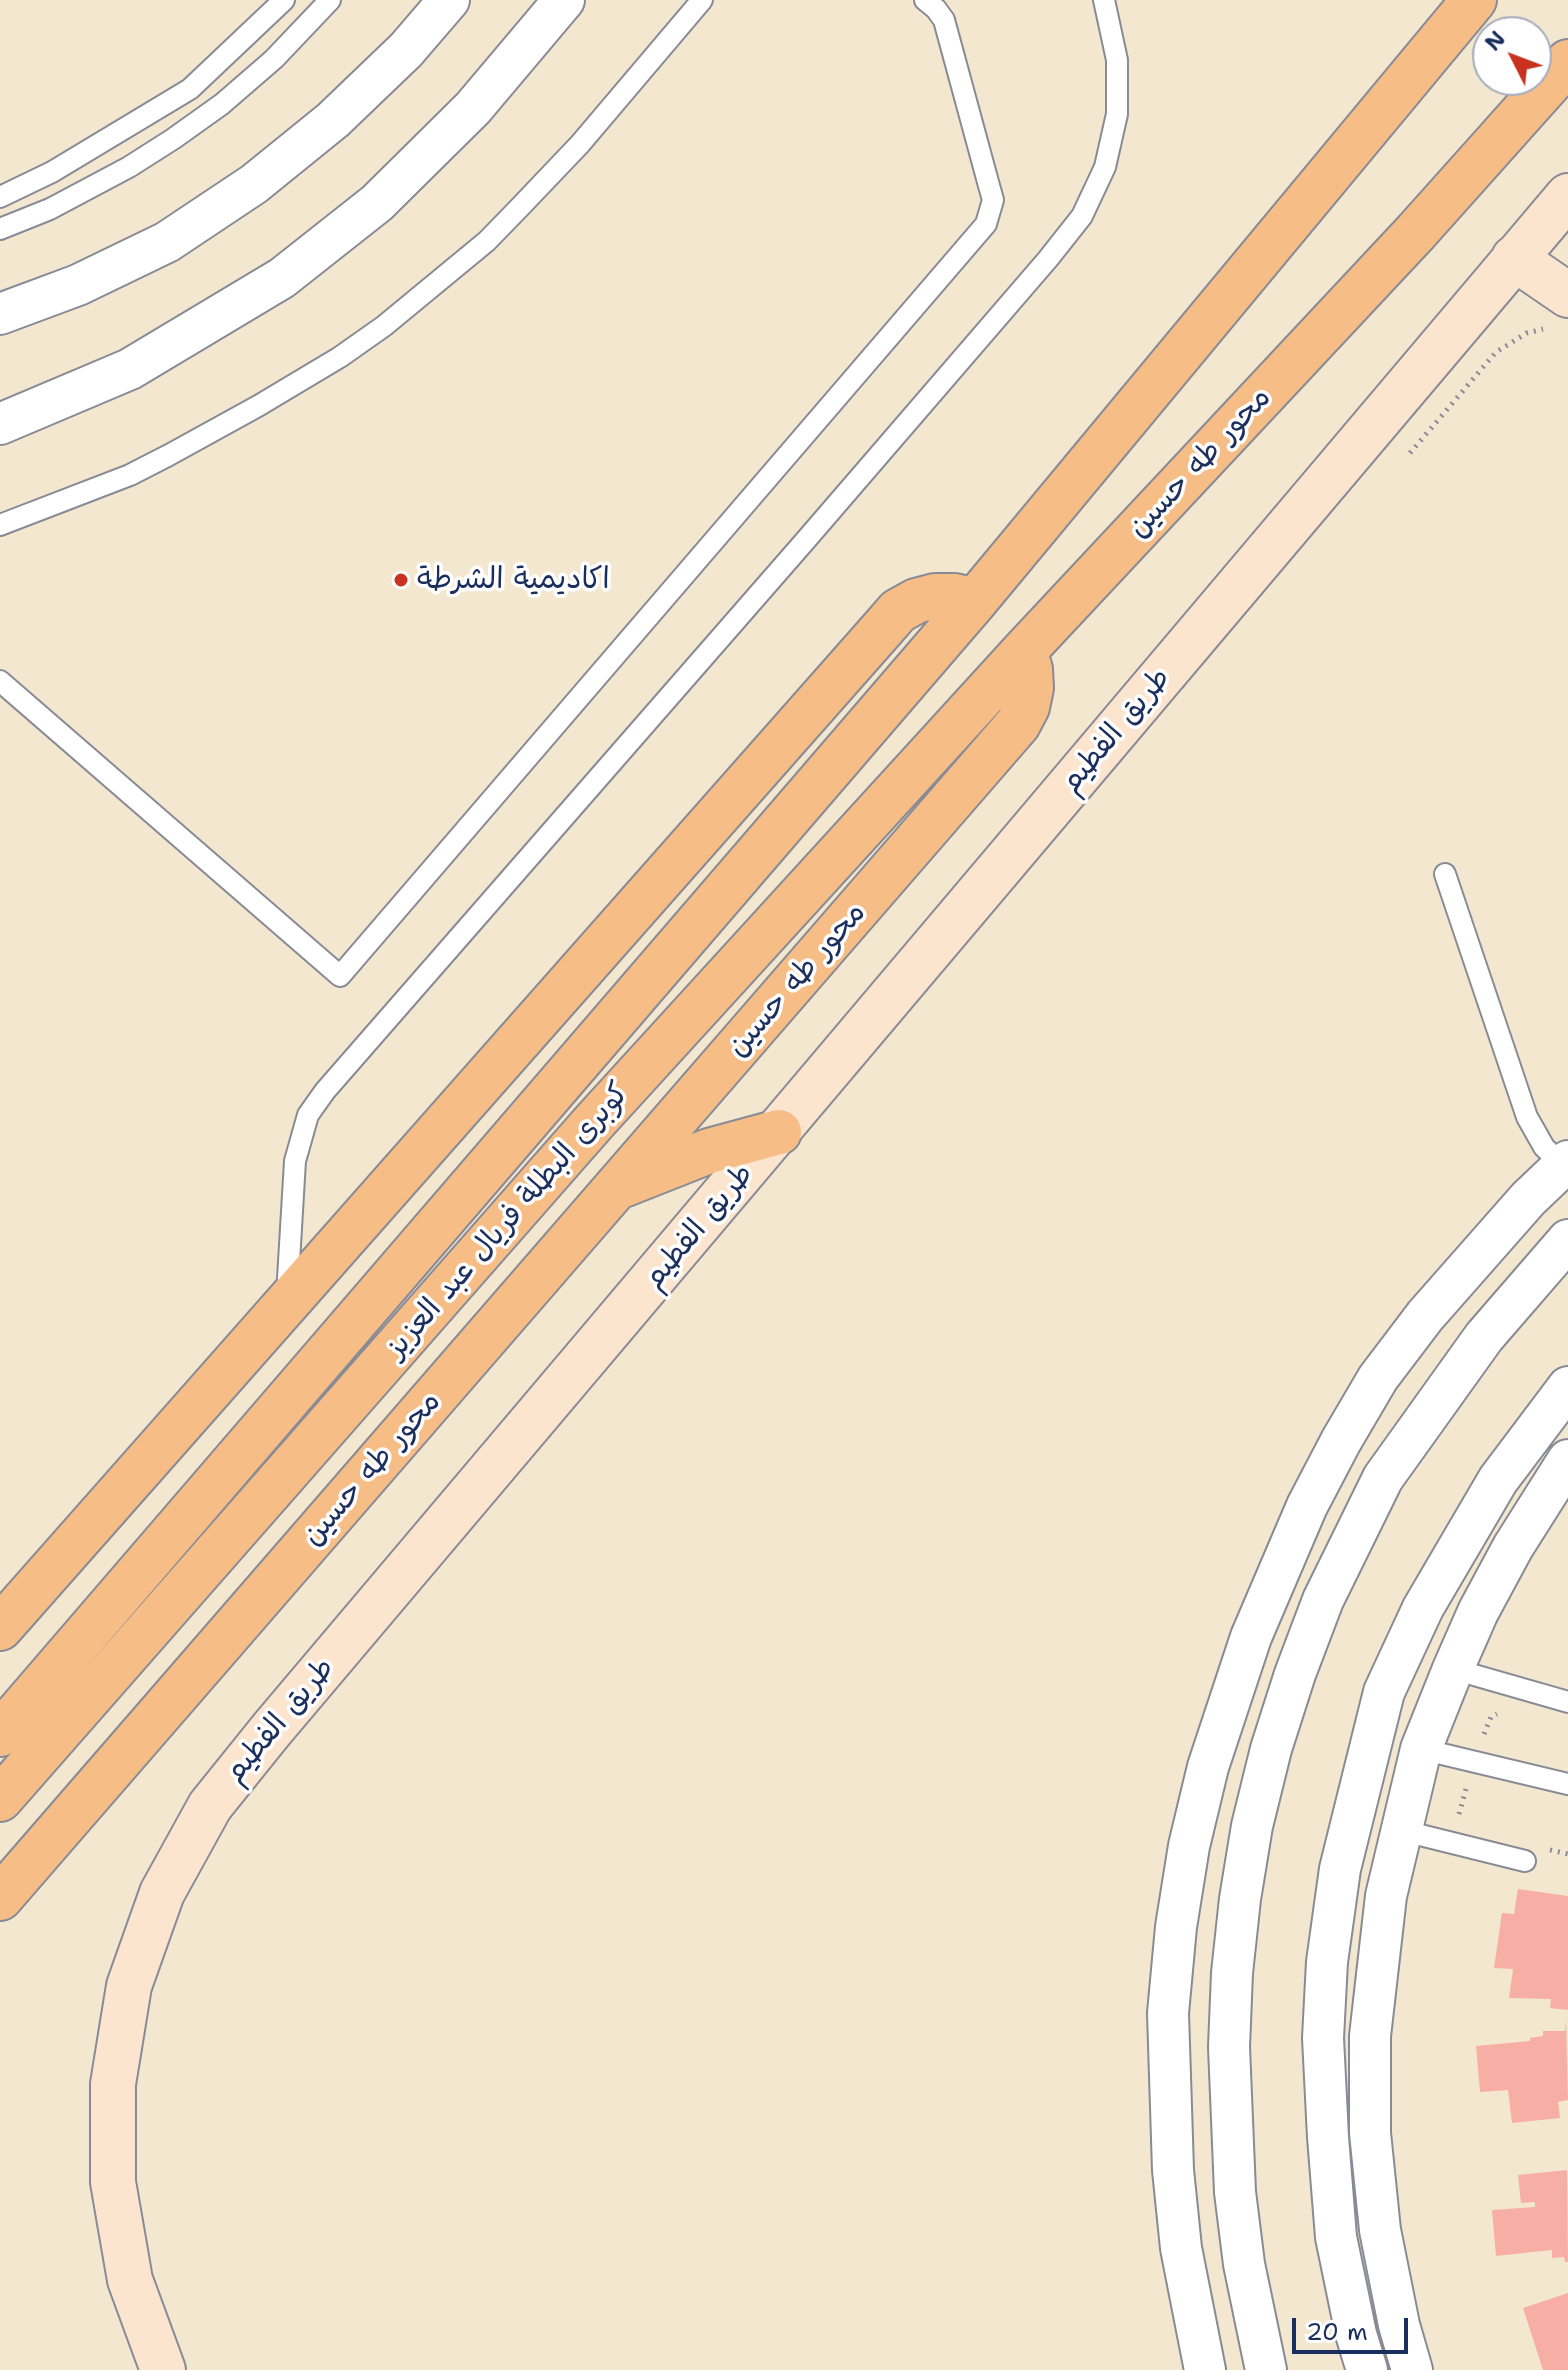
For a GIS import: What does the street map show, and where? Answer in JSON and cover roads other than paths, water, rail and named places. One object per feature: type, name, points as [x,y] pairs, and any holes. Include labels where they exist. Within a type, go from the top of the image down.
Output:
[{"type":"main road","points":[[0,1628],[898,611],[916,601],[935,596],[955,596],[975,601],[1474,0]]},
{"type":"main road","name":"محور طه حسين","points":[[0,1898],[1018,724],[1027,707],[1031,688],[1030,669],[1024,651],[1416,232],[1568,62]]},
{"type":"main road","name":"كوبرى البطلة فريال عبد العزيز","points":[[0,1734],[975,601]]},
{"type":"main road","name":"كوبرى البطلة فريال عبد العزيز","points":[[0,1799],[594,1122],[1024,651]]},
{"type":"main road","points":[[617,1187],[709,1151],[779,1132]]},
{"type":"street","points":[[0,314],[78,285],[167,242],[254,184],[333,120],[406,50],[449,0]]},
{"type":"street","points":[[0,424],[130,369],[282,278],[377,203],[462,119],[564,0]]},
{"type":"street","name":"طريق الفطيم","points":[[163,2370],[130,2280],[113,2168],[113,2084],[129,1986],[162,1893],[210,1806],[1568,196]]},
{"type":"street","points":[[1514,258],[1568,295]]},
{"type":"street","points":[[1205,2370],[1181,2248],[1173,2170],[1168,2013],[1176,1927],[1189,1846],[1208,1767],[1251,1637],[1307,1506],[1378,1378],[1415,1328],[1528,1199],[1565,1164]]},
{"type":"street","points":[[1266,2370],[1244,2264],[1235,2192],[1230,2076],[1232,1973],[1240,1899],[1252,1826],[1271,1749],[1323,1600],[1383,1478],[1484,1337],[1568,1240]]},
{"type":"street","points":[[1367,2370],[1356,2334],[1336,2237],[1323,2038],[1327,1962],[1340,1869],[1384,1692],[1423,1608],[1498,1480],[1568,1387]]},
{"type":"street","points":[[1412,2370],[1399,2325],[1380,2230],[1370,2133],[1370,2036],[1375,1969],[1386,1896],[1421,1749],[1453,1669],[1478,1612],[1513,1547],[1568,1460]]},
{"type":"street","points":[[1307,1506],[1356,1528]]},
{"type":"street","points":[[1471,1523],[1513,1547]]},
{"type":"street","points":[[1327,1962],[1375,1969]]},
{"type":"lane","points":[[0,197],[52,172],[190,89],[284,0]]},
{"type":"lane","points":[[0,229],[50,209],[129,167],[173,139],[253,77],[330,0]]},
{"type":"lane","points":[[0,525],[130,475],[169,455],[340,357],[384,326],[487,241],[580,144],[702,0]]},
{"type":"lane","points":[[0,681],[340,976],[986,224],[993,200],[944,20],[925,0]]},
{"type":"lane","points":[[287,1302],[295,1161],[308,1115],[325,1091],[815,529],[1082,216],[1105,167],[1117,114],[1117,60],[1104,0]]},
{"type":"lane","points":[[1445,874],[1527,1117],[1544,1147],[1565,1164]]},
{"type":"lane","points":[[1453,1669],[1568,1702]]},
{"type":"lane","points":[[1421,1749],[1568,1784]]},
{"type":"lane","points":[[1400,1830],[1525,1861]]},
{"type":"place","name":"اكاديمية الشرطة","points":[[401,580]]}]
